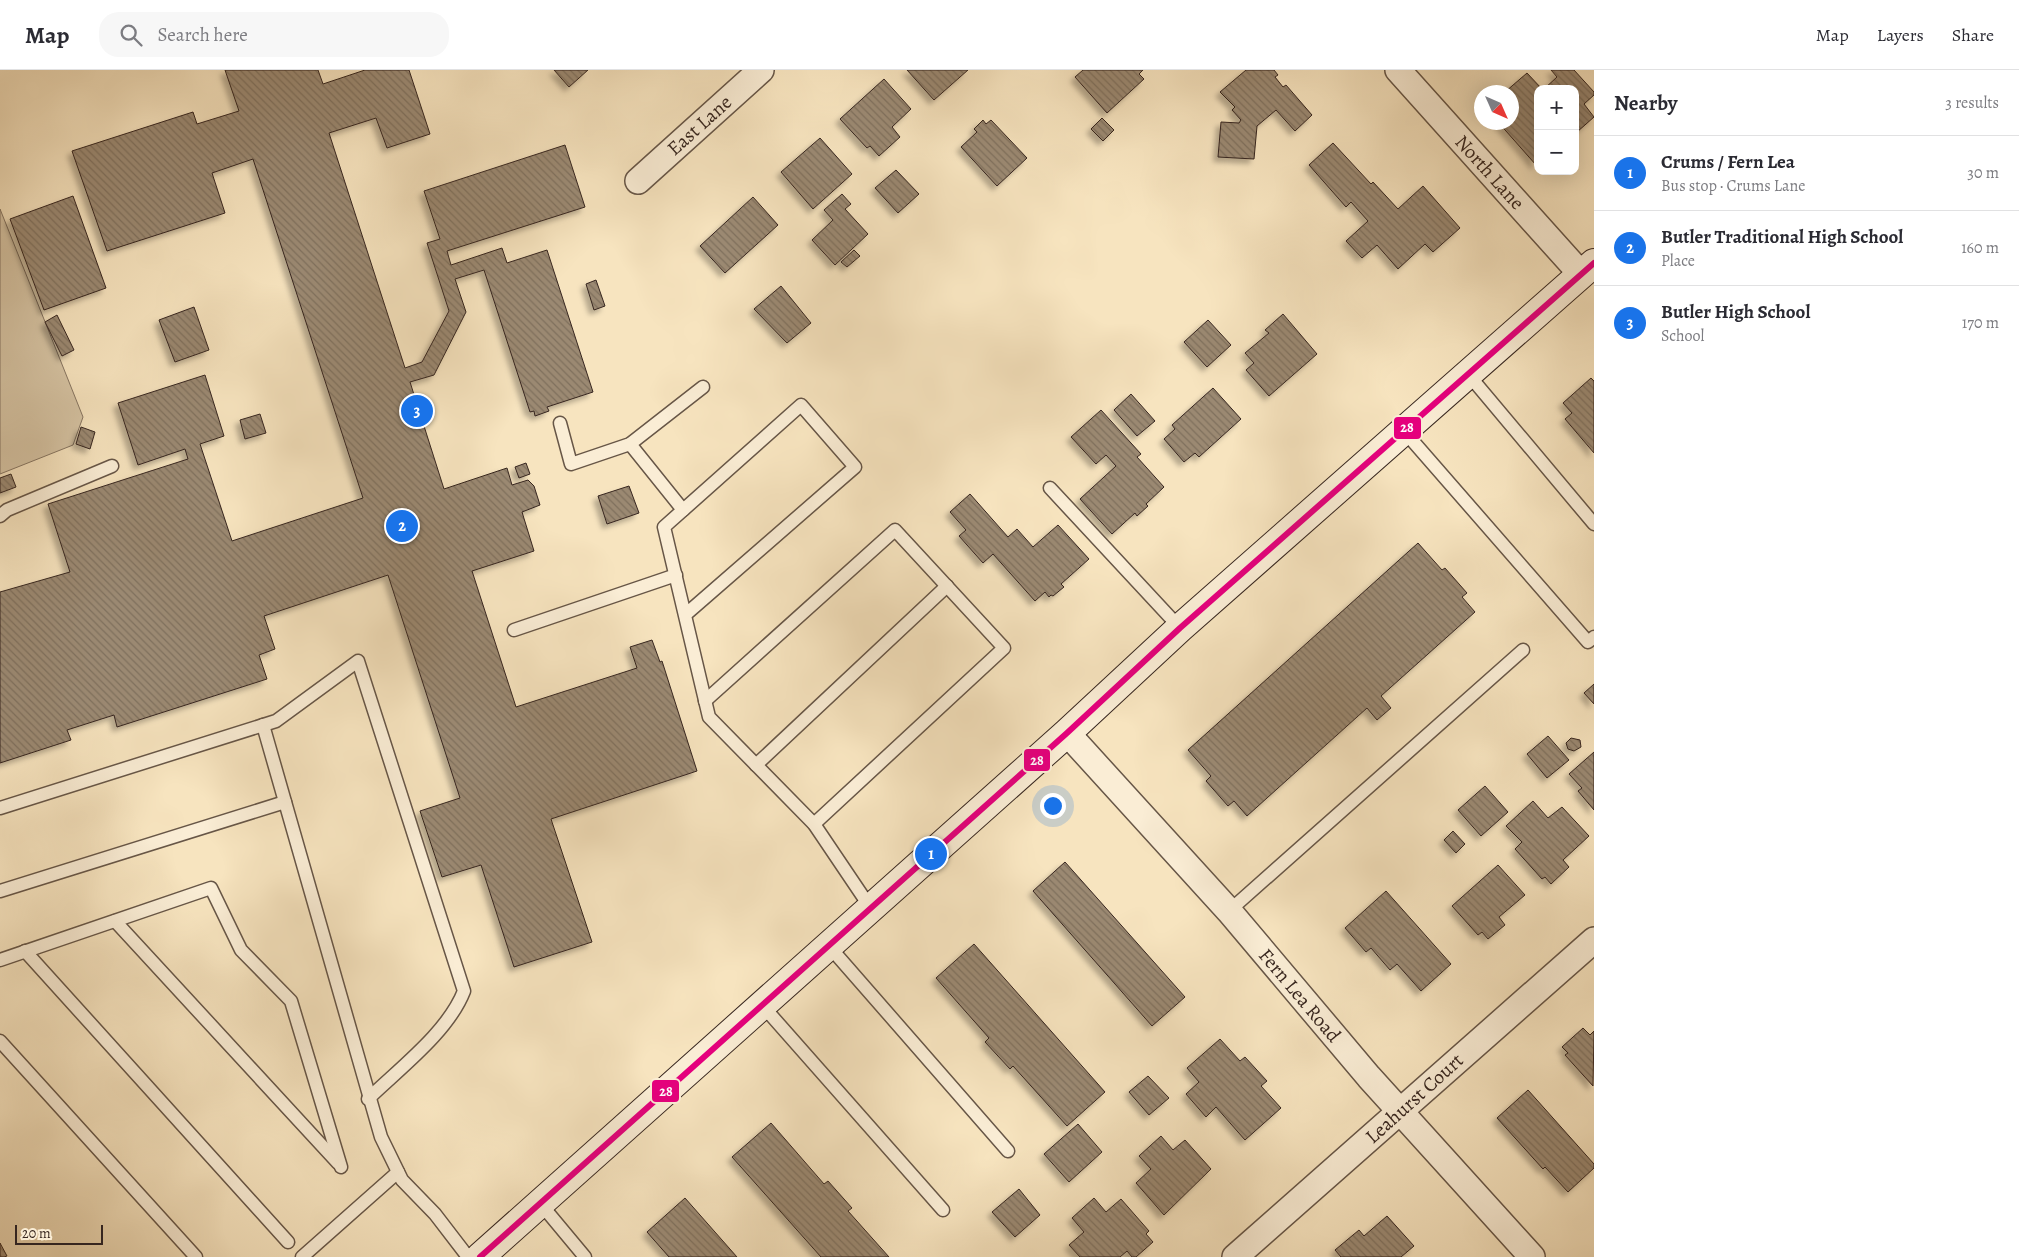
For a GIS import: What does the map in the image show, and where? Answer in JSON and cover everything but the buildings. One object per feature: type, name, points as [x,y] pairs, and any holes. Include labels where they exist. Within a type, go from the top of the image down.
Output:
[{"type":"main road","points":[[480,1257],[1067,733],[1180,628],[1588,269]]},
{"type":"street","name":"East Lane","points":[[638,181],[761,70]]},
{"type":"street","name":"North Lane","points":[[1398,70],[1588,269]]},
{"type":"street","name":"Fern Lea Road","points":[[1067,733],[1229,911],[1400,1111],[1532,1257]]},
{"type":"street","name":"Leahurst Court","points":[[1235,1257],[1594,940]]},
{"type":"lane","points":[[1468,374],[1594,524]]},
{"type":"lane","points":[[560,423],[571,464],[630,444],[703,387]]},
{"type":"lane","points":[[685,615],[855,467],[802,405],[664,527],[709,717],[814,824],[870,907]]},
{"type":"lane","points":[[1404,430],[1588,642],[1594,637]]},
{"type":"lane","points":[[630,444],[683,510]]},
{"type":"lane","points":[[0,516],[7,510],[112,466]]},
{"type":"lane","points":[[1050,488],[1180,628]]},
{"type":"lane","points":[[705,701],[895,530],[1004,648],[814,824]]},
{"type":"lane","points":[[514,630],[676,575]]},
{"type":"lane","points":[[756,765],[947,586]]},
{"type":"lane","points":[[1229,911],[1523,650]]},
{"type":"lane","points":[[0,808],[276,721],[358,661],[464,991],[458,1008],[436,1033],[368,1098]]},
{"type":"lane","points":[[263,725],[368,1098],[381,1138],[398,1172],[435,1214],[468,1257]]},
{"type":"lane","points":[[0,891],[285,802]]},
{"type":"lane","points":[[0,960],[115,920],[211,888],[241,950],[291,1001],[341,1167],[115,920]]},
{"type":"lane","points":[[828,945],[1008,1151]]},
{"type":"lane","points":[[25,951],[288,1242]]},
{"type":"lane","points":[[762,1005],[944,1210]]},
{"type":"lane","points":[[0,1041],[196,1257]]},
{"type":"lane","points":[[302,1257],[398,1172]]},
{"type":"lane","points":[[540,1203],[585,1257]]},
{"type":"shaded area","points":[[0,209],[83,417],[73,445],[0,474]]},
{"type":"transit line","name":"28","points":[[480,1257],[1067,733],[1180,628],[1594,263]]},
{"type":"place","name":"Butler High School","points":[[417,411]]},
{"type":"place","name":"Butler Traditional High School","points":[[402,526]]},
{"type":"place","name":"Crums / Fern Lea","points":[[931,854]]}]
